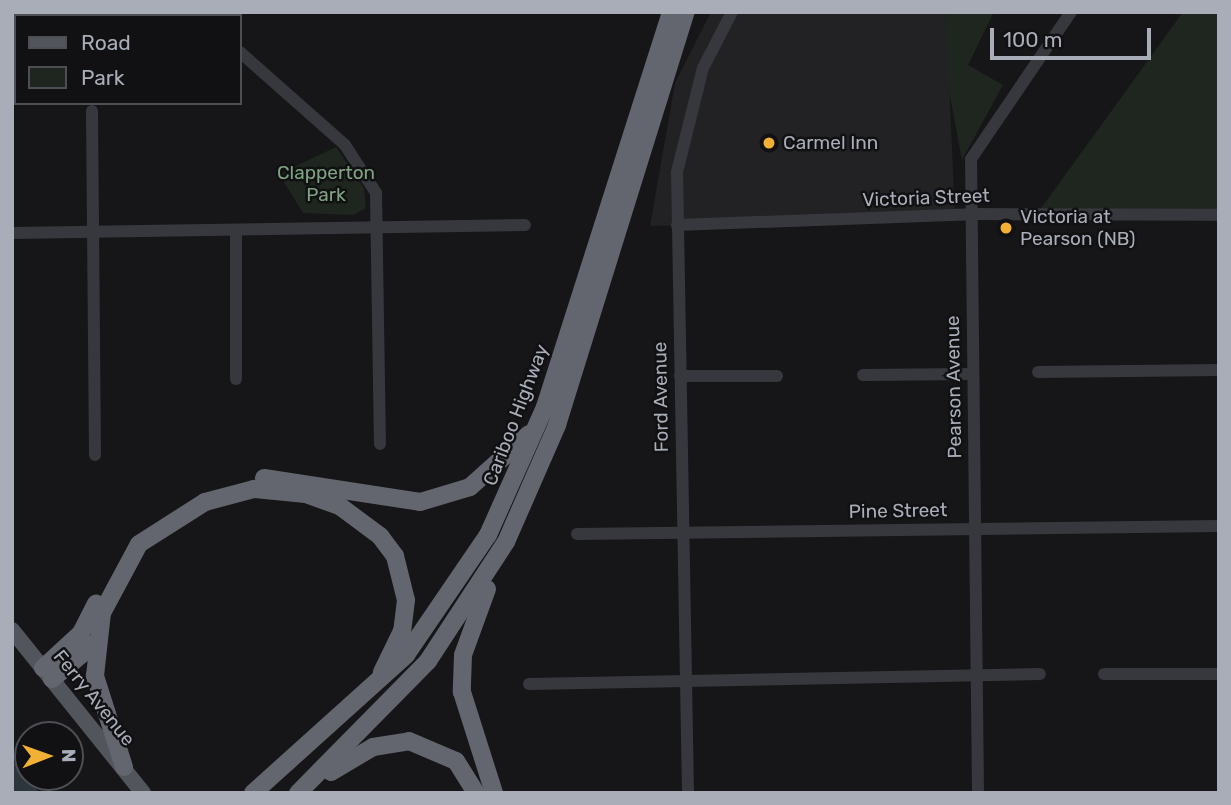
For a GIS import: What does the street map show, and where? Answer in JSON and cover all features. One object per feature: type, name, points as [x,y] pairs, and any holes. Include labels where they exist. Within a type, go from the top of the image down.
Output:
[{"type":"highway","name":"Cariboo Highway","points":[[253,793],[378,682],[440,610],[488,535],[545,407],[671,12]]},
{"type":"highway","name":"Cariboo Highway","points":[[303,789],[428,661],[506,542],[557,425],[686,12]]},
{"type":"highway","points":[[47,674],[81,634],[134,538],[179,502],[256,478],[313,482],[397,502],[445,496],[470,488],[509,458],[545,407]]},
{"type":"highway","points":[[124,767],[101,709],[94,643],[124,563],[157,529],[205,502],[276,489],[341,507],[380,536],[395,556],[405,587],[405,615],[378,682]]},
{"type":"highway","points":[[494,793],[467,716],[463,655],[506,542]]},
{"type":"highway","points":[[47,674],[94,643]]},
{"type":"highway","points":[[303,789],[373,747],[409,741],[456,761],[476,793]]},
{"type":"main road","name":"Ferry Avenue","points":[[12,629],[143,793]]},
{"type":"street","name":"Ford Avenue","points":[[688,793],[677,225],[683,128],[703,68],[732,12]]},
{"type":"street","name":"Pearson Avenue","points":[[978,793],[971,159],[1071,12]]},
{"type":"street","points":[[242,54],[363,167],[376,193],[380,443]]},
{"type":"street","points":[[92,111],[95,455]]},
{"type":"street","name":"Victoria Street","points":[[677,225],[972,214],[1219,215]]},
{"type":"street","points":[[12,233],[525,225]]},
{"type":"street","points":[[236,230],[236,379]]},
{"type":"street","points":[[1038,372],[1219,370]]},
{"type":"street","points":[[863,375],[974,374]]},
{"type":"street","points":[[680,376],[777,376]]},
{"type":"street","name":"Pine Street","points":[[577,534],[1219,526]]},
{"type":"street","points":[[529,684],[1040,674]]},
{"type":"street","points":[[1104,674],[1219,674]]},
{"type":"shaded area","points":[[711,12],[946,12],[955,218],[650,226],[675,83]]},
{"type":"shaded area","points":[[12,760],[14,791],[40,793],[12,793]]},
{"type":"green space","points":[[946,12],[994,12],[968,65],[1003,85],[962,160],[947,80]]},
{"type":"green space","points":[[1183,12],[1219,12],[1219,213],[1034,218]]},
{"type":"green space","name":"Clapperton Park","points":[[336,147],[364,188],[366,208],[353,215],[303,213],[279,174]]},
{"type":"place","name":"Carmel Inn","points":[[769,143]]},
{"type":"place","name":"Victoria at Pearson (NB)","points":[[1006,228]]}]
